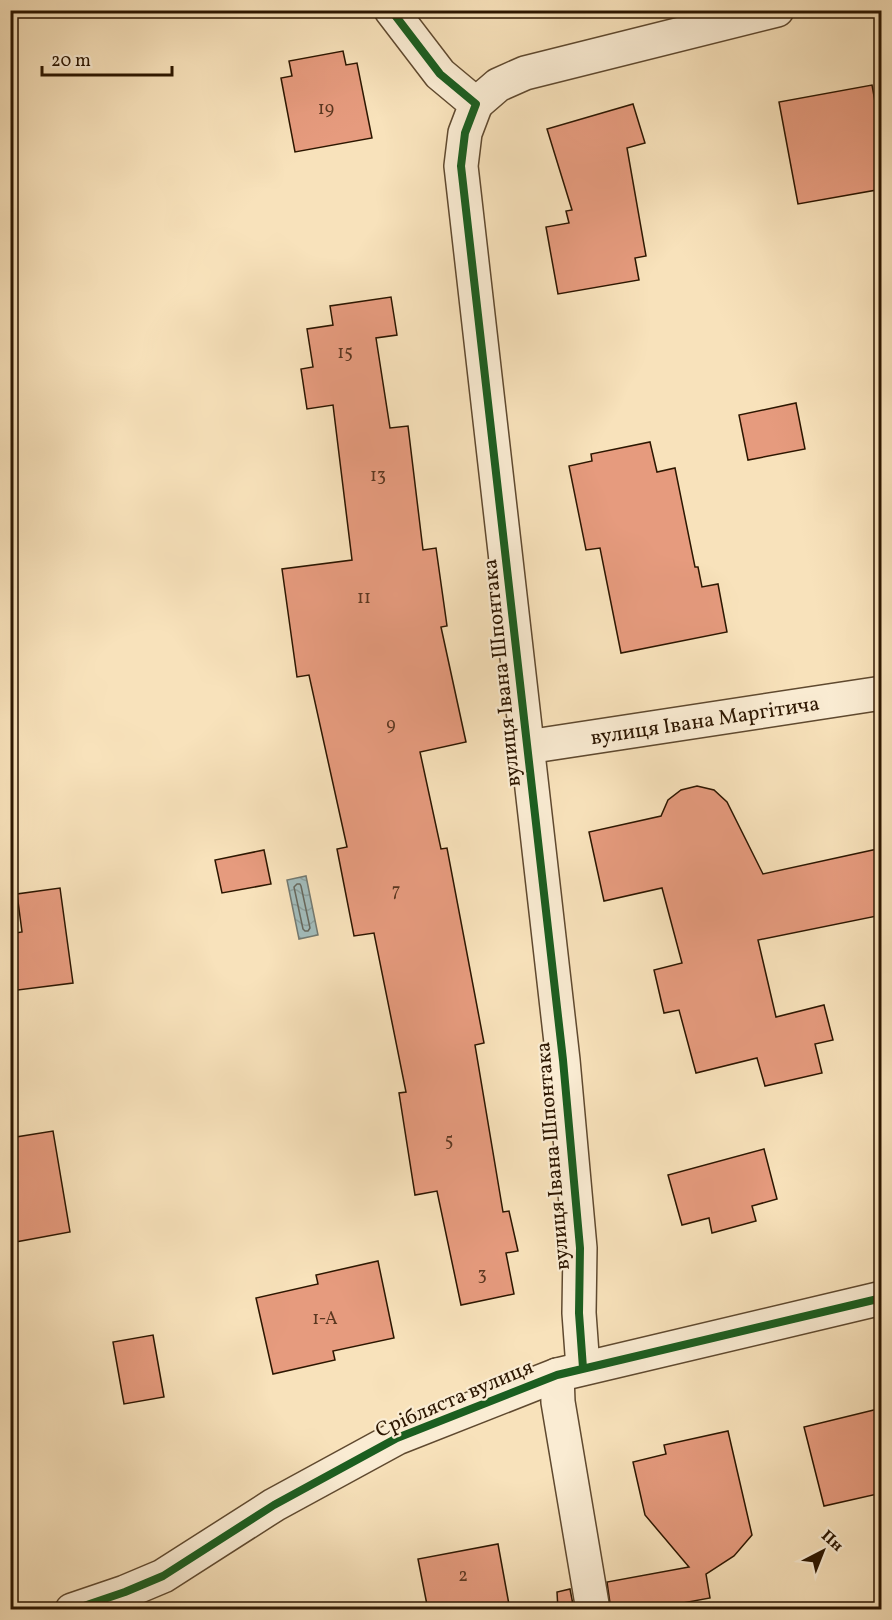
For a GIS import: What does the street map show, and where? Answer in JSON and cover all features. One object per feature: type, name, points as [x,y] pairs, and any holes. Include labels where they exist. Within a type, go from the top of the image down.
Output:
[{"type":"street","points":[[391,10],[440,74],[476,104],[498,85],[525,72],[777,10]]},
{"type":"street","name":"вулиця Івана Шпонтака","points":[[476,104],[465,133],[462,166],[563,1060],[580,1248],[579,1313],[570,1371],[558,1402],[594,1610]]},
{"type":"street","name":"вулиця Івана Маргітича","points":[[527,747],[882,693]]},
{"type":"street","name":"Срібляста вулиця","points":[[72,1610],[163,1576],[274,1505],[397,1438],[570,1371],[882,1299]]},
{"type":"water","points":[[306,876],[318,935],[299,939],[287,880]]},
{"type":"building","points":[[343,51],[346,65],[357,63],[372,138],[295,152],[281,78],[292,76],[289,61]]},
{"type":"building","points":[[872,85],[882,140],[882,189],[798,204],[779,102]]},
{"type":"building","points":[[633,104],[645,143],[627,148],[646,256],[635,258],[639,280],[558,294],[546,227],[569,223],[566,211],[572,210],[547,129]]},
{"type":"building","points":[[391,297],[397,335],[376,338],[390,428],[408,426],[423,550],[436,548],[447,626],[441,627],[466,742],[420,752],[441,849],[447,848],[484,1043],[475,1045],[503,1212],[509,1211],[518,1251],[506,1253],[514,1294],[461,1305],[437,1191],[415,1195],[399,1093],[406,1092],[374,933],[354,936],[337,849],[347,847],[309,675],[297,677],[282,569],[352,560],[333,405],[307,409],[301,369],[313,367],[307,329],[333,325],[330,306]]},
{"type":"building","points":[[796,403],[805,449],[748,460],[739,415]]},
{"type":"building","points":[[650,442],[657,472],[675,468],[695,567],[698,567],[702,587],[718,584],[727,632],[621,653],[600,548],[586,550],[569,466],[592,461],[591,454]]},
{"type":"building","points":[[697,786],[714,790],[727,802],[763,874],[882,848],[882,915],[758,940],[776,1017],[824,1005],[833,1040],[815,1044],[822,1073],[765,1086],[757,1058],[696,1073],[679,1010],[664,1013],[654,970],[682,963],[662,888],[604,901],[589,832],[661,816],[668,800],[681,790]]},
{"type":"building","points":[[264,850],[271,884],[222,893],[215,860]]},
{"type":"building","points":[[60,888],[73,983],[10,991],[10,934],[22,932],[17,894]]},
{"type":"building","points":[[53,1131],[70,1232],[10,1243],[10,1138]]},
{"type":"building","points":[[764,1149],[777,1199],[752,1206],[756,1221],[712,1233],[709,1218],[682,1225],[668,1175]]},
{"type":"building","points":[[378,1261],[394,1338],[333,1351],[335,1360],[273,1374],[256,1298],[318,1284],[316,1275]]},
{"type":"building","points":[[153,1335],[164,1397],[124,1404],[113,1342]]},
{"type":"building","points":[[882,1408],[882,1493],[824,1506],[804,1427]]},
{"type":"building","points":[[728,1431],[752,1535],[734,1556],[706,1574],[710,1598],[645,1610],[611,1610],[607,1582],[689,1567],[645,1515],[633,1462],[666,1454],[664,1445]]},
{"type":"building","points":[[498,1544],[510,1610],[428,1610],[418,1559]]},
{"type":"building","points":[[570,1589],[574,1610],[558,1610],[557,1592]]},
{"type":"cycle path","points":[[391,10],[440,74],[476,104],[465,133],[461,166],[563,1060],[580,1248],[579,1313],[583,1368]]},
{"type":"cycle path","points":[[72,1610],[163,1576],[274,1505],[397,1438],[557,1375],[882,1298]]}]
